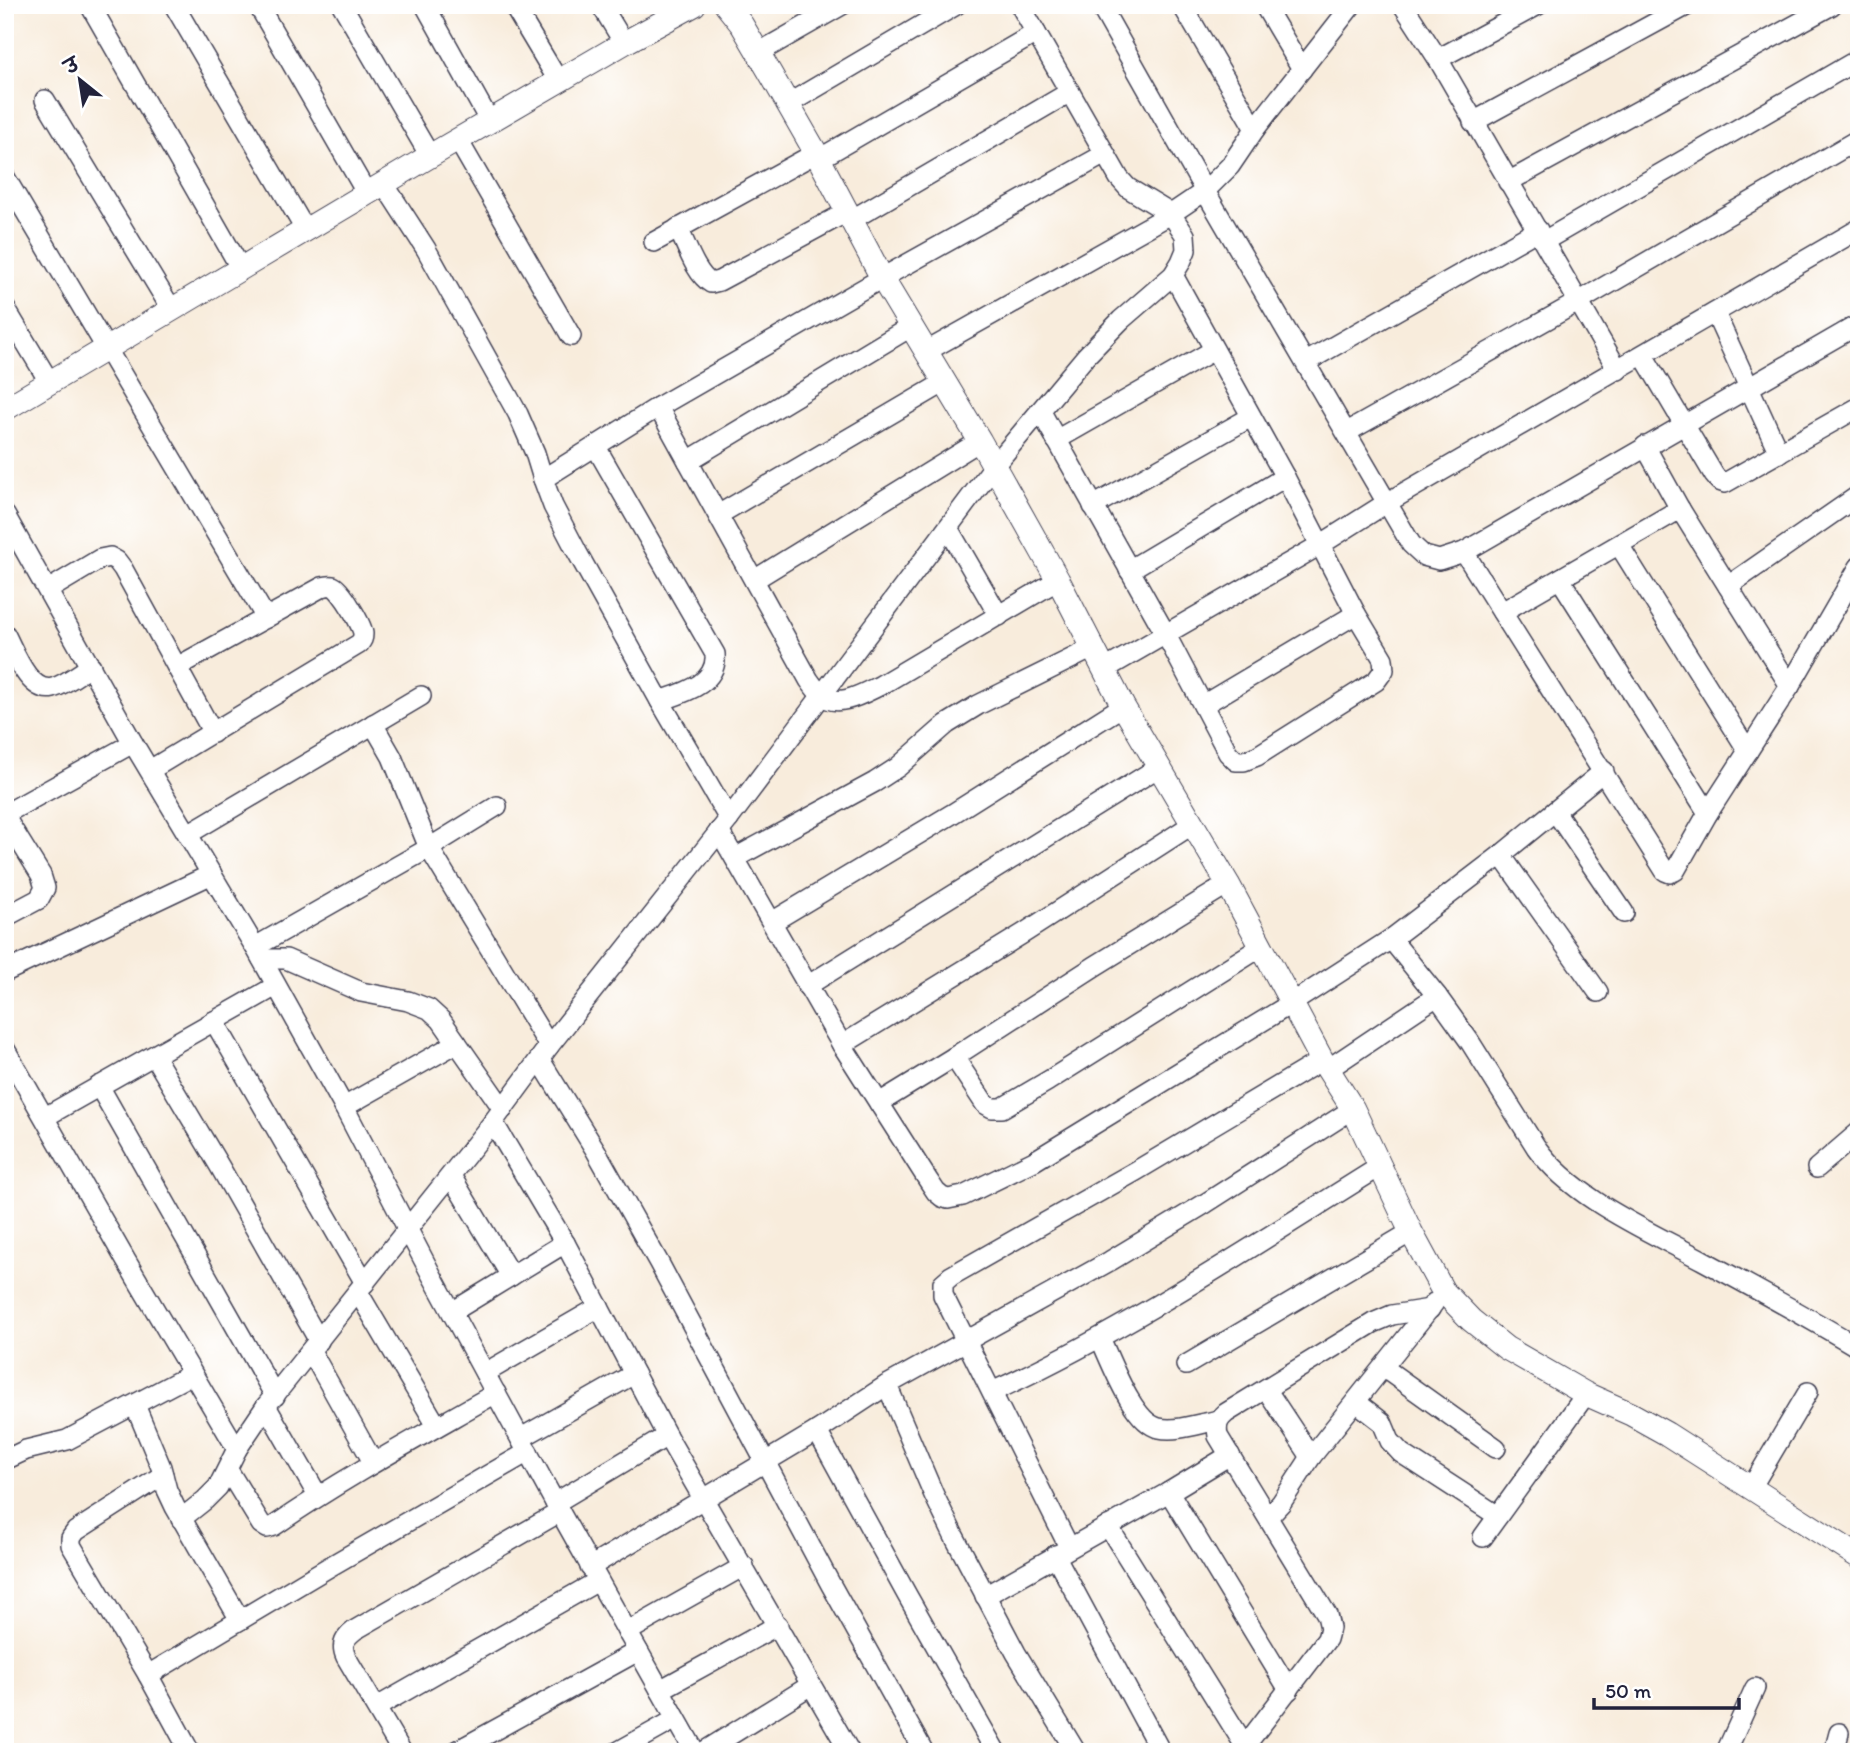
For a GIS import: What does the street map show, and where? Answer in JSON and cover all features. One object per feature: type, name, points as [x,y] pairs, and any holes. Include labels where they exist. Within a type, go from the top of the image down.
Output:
[{"type":"street","points":[[90,5],[241,269]]},
{"type":"street","points":[[174,5],[306,230]]},
{"type":"street","points":[[258,5],[376,189],[426,248],[518,414],[536,453],[553,506],[660,701],[724,825],[735,859],[842,1045],[936,1192],[942,1197],[948,1199],[963,1196],[1034,1161],[1293,1003],[1391,939],[1501,855],[1604,771]]},
{"type":"street","points":[[342,5],[430,156]]},
{"type":"street","points":[[425,5],[489,122]]},
{"type":"street","points":[[513,5],[559,82]]},
{"type":"street","points":[[601,5],[624,43]]},
{"type":"street","points":[[5,409],[457,140],[694,5]]},
{"type":"street","points":[[726,5],[788,104],[882,278],[980,441],[1058,580],[1123,706],[1228,884],[1325,1064],[1353,1109],[1411,1231],[1437,1300],[1471,1320],[1506,1348],[1586,1394],[1667,1434],[1859,1557]]},
{"type":"street","points":[[758,53],[842,5]]},
{"type":"street","points":[[788,104],[956,5]]},
{"type":"street","points":[[181,1519],[218,1487],[237,1449],[271,1401],[451,1176],[544,1053],[724,825],[994,467],[1086,356],[1121,320],[1173,275],[1181,262],[1186,250],[1185,235],[1171,214],[1128,188],[1119,178],[1020,5]]},
{"type":"street","points":[[1100,5],[1411,544],[1424,556],[1439,560],[1464,552],[1859,324]]},
{"type":"street","points":[[1182,5],[1255,128]]},
{"type":"street","points":[[1264,5],[1302,69]]},
{"type":"street","points":[[1403,5],[1438,59],[1618,370]]},
{"type":"street","points":[[1438,59],[1538,5]]},
{"type":"street","points":[[1474,122],[1688,5]]},
{"type":"street","points":[[1508,182],[1832,5]]},
{"type":"street","points":[[927,351],[1171,214],[1205,191],[1230,166],[1255,128],[1348,7]]},
{"type":"street","points":[[654,242],[817,156],[1036,33]]},
{"type":"street","points":[[1306,362],[1859,59]]},
{"type":"street","points":[[678,228],[705,280],[711,283],[719,281],[849,216],[1070,92]]},
{"type":"street","points":[[45,100],[172,310]]},
{"type":"street","points":[[1347,432],[1859,139]]},
{"type":"street","points":[[457,140],[571,336]]},
{"type":"street","points":[[543,479],[658,407],[1105,154]]},
{"type":"street","points":[[5,177],[266,618]]},
{"type":"street","points":[[1105,669],[1859,229]]},
{"type":"street","points":[[1041,412],[1228,753],[1236,761],[1257,756],[1376,681],[1384,670],[1383,659],[1173,275]]},
{"type":"street","points":[[5,308],[50,383]]},
{"type":"street","points":[[1715,313],[1779,453]]},
{"type":"street","points":[[688,461],[912,326]]},
{"type":"street","points":[[1056,440],[1214,349]]},
{"type":"street","points":[[1643,355],[1714,475],[1725,483],[1859,407]]},
{"type":"street","points":[[718,514],[945,382]]},
{"type":"street","points":[[658,407],[809,680],[821,696],[834,701],[851,699],[881,685],[1058,580]]},
{"type":"street","points":[[1093,506],[1251,416]]},
{"type":"street","points":[[754,580],[980,441]]},
{"type":"street","points":[[1645,446],[1680,509],[1790,687]]},
{"type":"street","points":[[596,447],[715,654],[716,664],[712,673],[703,681],[687,692],[660,701]]},
{"type":"street","points":[[1129,570],[1285,477]]},
{"type":"street","points":[[1728,586],[1859,495]]},
{"type":"street","points":[[1502,612],[1680,509]]},
{"type":"street","points":[[5,515],[133,743],[258,953],[344,1107],[557,1508],[695,1752]]},
{"type":"street","points":[[948,528],[999,615]]},
{"type":"street","points":[[1619,545],[1748,751]]},
{"type":"street","points":[[1464,552],[1665,871],[1670,873],[1675,872],[1708,813],[1790,687],[1859,567]]},
{"type":"street","points":[[48,590],[100,559],[110,557],[117,561],[214,733]]},
{"type":"street","points":[[1560,579],[1708,813]]},
{"type":"street","points":[[150,770],[359,644],[364,632],[339,590],[331,585],[322,587],[177,667]]},
{"type":"street","points":[[1203,705],[1356,614]]},
{"type":"street","points":[[5,634],[27,676],[44,689],[55,687],[92,666]]},
{"type":"street","points":[[735,859],[875,782],[898,767],[947,724],[978,705],[1093,648]]},
{"type":"street","points":[[188,834],[421,696]]},
{"type":"street","points":[[772,922],[952,814],[1123,706]]},
{"type":"street","points":[[373,724],[392,757],[429,848],[659,1263],[831,1585],[924,1752]]},
{"type":"street","points":[[5,917],[39,899],[45,888],[41,875],[5,815],[133,743]]},
{"type":"street","points":[[807,986],[1158,767]]},
{"type":"street","points":[[258,953],[497,806]]},
{"type":"street","points":[[1555,811],[1624,914]]},
{"type":"street","points":[[842,1045],[1024,933],[1193,824]]},
{"type":"street","points":[[1501,855],[1598,992]]},
{"type":"street","points":[[5,972],[212,874]]},
{"type":"street","points":[[879,1102],[1228,884]]},
{"type":"street","points":[[1391,939],[1471,1042],[1536,1147],[1558,1174],[1623,1218],[1859,1348]]},
{"type":"street","points":[[954,1057],[985,1104],[992,1108],[1002,1108],[1261,947]]},
{"type":"street","points":[[258,953],[286,959],[361,992],[408,1001],[429,1009],[441,1020],[498,1116],[667,1436],[778,1625],[847,1750]]},
{"type":"street","points":[[45,1117],[276,986]]},
{"type":"street","points":[[1161,1752],[1062,1551],[992,1392],[943,1295],[943,1283],[1325,1064],[1437,996]]},
{"type":"street","points":[[214,1021],[437,1426]]},
{"type":"street","points":[[344,1107],[457,1043]]},
{"type":"street","points":[[5,1049],[237,1449]]},
{"type":"street","points":[[154,1056],[220,1167],[373,1462]]},
{"type":"street","points":[[99,1086],[271,1401],[318,1496]]},
{"type":"street","points":[[377,1707],[594,1574],[704,1500],[887,1385],[1110,1261],[1353,1109]]},
{"type":"street","points":[[1817,1168],[1859,1132]]},
{"type":"street","points":[[992,1392],[1100,1338],[1381,1166]]},
{"type":"street","points":[[451,1176],[511,1276]]},
{"type":"street","points":[[1186,1365],[1411,1231]]},
{"type":"street","points":[[452,1312],[565,1243]]},
{"type":"street","points":[[1268,1517],[1281,1503],[1311,1457],[1437,1300]]},
{"type":"street","points":[[1108,1526],[1243,1749],[1327,1639],[1330,1628],[1326,1615],[1219,1436],[1216,1427],[1219,1420],[1226,1413],[1373,1323],[1437,1300]]},
{"type":"street","points":[[485,1373],[599,1307]]},
{"type":"street","points":[[1100,1338],[1134,1408],[1145,1422],[1158,1428],[1173,1429],[1219,1420]]},
{"type":"street","points":[[1384,1368],[1496,1448]]},
{"type":"street","points":[[5,1460],[26,1450],[67,1440],[192,1374]]},
{"type":"street","points":[[148,1675],[525,1445],[634,1374]]},
{"type":"street","points":[[887,1385],[934,1495],[985,1596],[1076,1752]]},
{"type":"street","points":[[1266,1388],[1311,1457]]},
{"type":"street","points":[[1751,1488],[1808,1392]]},
{"type":"street","points":[[228,1469],[261,1524],[267,1528],[373,1462],[496,1393]]},
{"type":"street","points":[[1483,1537],[1586,1394]]},
{"type":"street","points":[[1356,1402],[1382,1422],[1390,1441],[1401,1454],[1498,1516]]},
{"type":"street","points":[[135,1405],[167,1490],[181,1519],[240,1620]]},
{"type":"street","points":[[817,1431],[996,1752]]},
{"type":"street","points":[[402,1752],[342,1649],[348,1636],[557,1508],[667,1436]]},
{"type":"street","points":[[985,1596],[1230,1455]]},
{"type":"street","points":[[163,1475],[76,1531],[71,1538],[71,1545],[190,1752]]},
{"type":"street","points":[[1169,1492],[1289,1689]]},
{"type":"street","points":[[627,1632],[744,1566]]},
{"type":"street","points":[[660,1690],[778,1625]]},
{"type":"street","points":[[455,1752],[638,1651]]},
{"type":"street","points":[[703,1752],[811,1685]]},
{"type":"street","points":[[1726,1752],[1755,1688]]},
{"type":"street","points":[[617,1752],[676,1719]]}]
